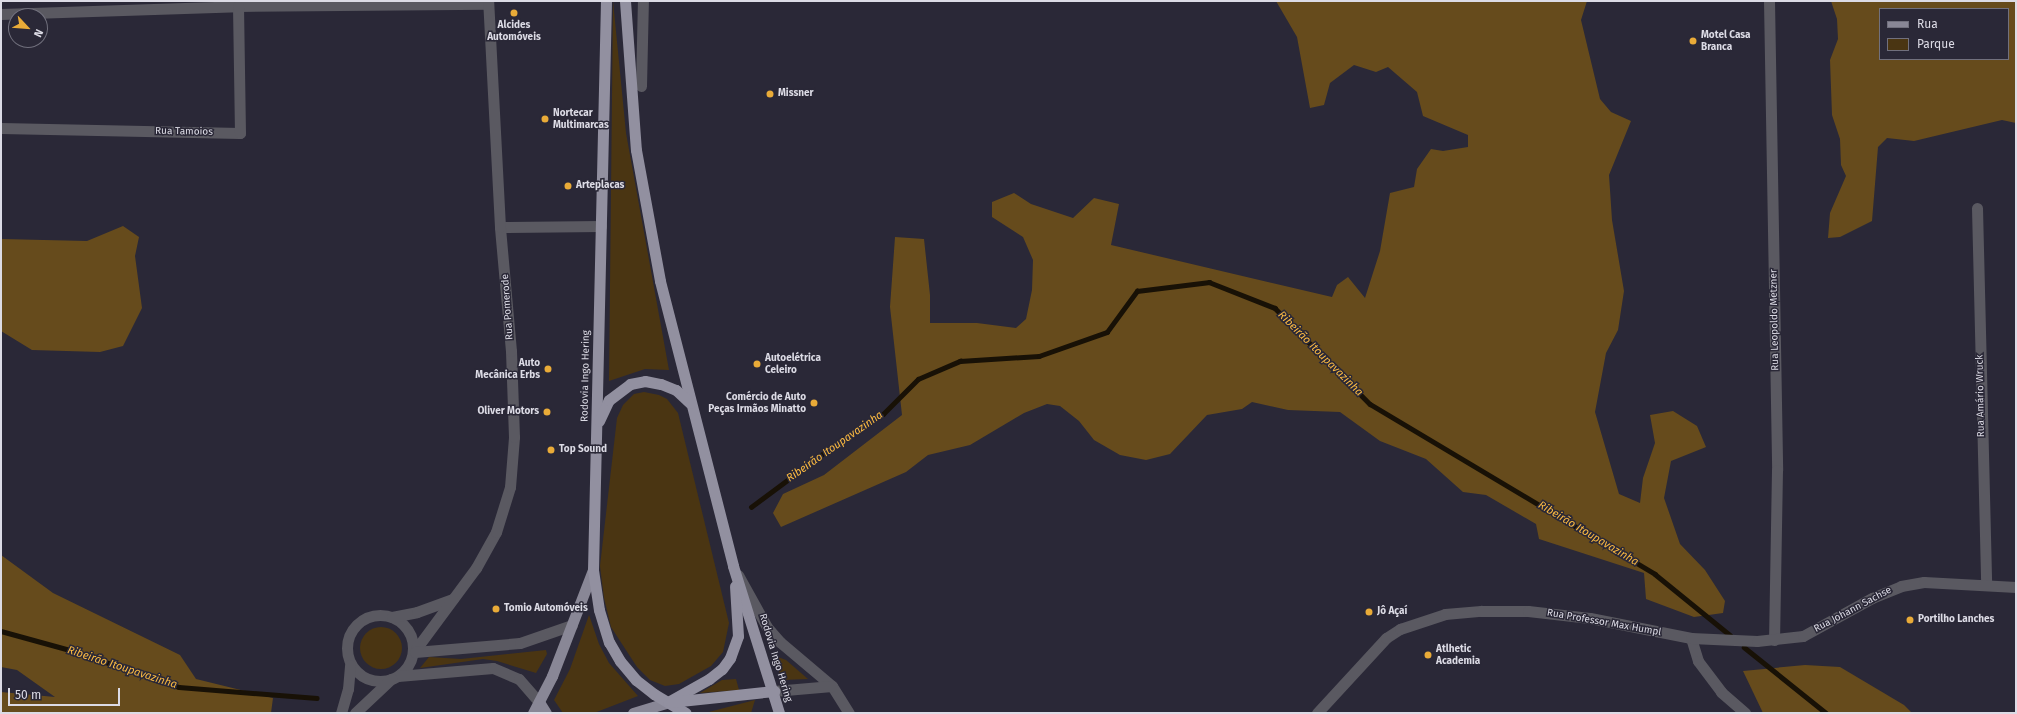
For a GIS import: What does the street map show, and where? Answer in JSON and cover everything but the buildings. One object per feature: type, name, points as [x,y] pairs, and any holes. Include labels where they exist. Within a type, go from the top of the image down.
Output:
[{"type":"highway","name":"Rodovia Ingo Hering","points":[[606,1],[593,570],[599,610],[609,642],[620,661],[636,680],[686,713]]},
{"type":"highway","name":"Rodovia Ingo Hering","points":[[625,1],[636,150],[660,282],[733,566],[774,691],[779,713]]},
{"type":"highway","points":[[597,425],[609,400],[630,384],[645,381],[661,384],[676,390],[690,403]]},
{"type":"highway","points":[[668,702],[722,669],[734,650],[738,613],[733,566]]},
{"type":"highway","points":[[668,702],[774,691]]},
{"type":"main road","points":[[532,713],[539,702],[572,625],[593,570]]},
{"type":"main road","points":[[539,702],[546,713]]},
{"type":"main road","points":[[632,713],[668,702]]},
{"type":"street","points":[[641,86],[643,1]]},
{"type":"street","name":"Rua Leopoldo Metzner","points":[[1769,1],[1777,470],[1774,640]]},
{"type":"street","points":[[1,14],[238,6],[488,2]]},
{"type":"street","name":"Rua Pomerode","points":[[415,650],[476,568],[496,532],[510,487],[514,437],[511,359],[500,227],[488,2]]},
{"type":"street","name":"Rua Tamoios","points":[[1,128],[240,133],[238,6]]},
{"type":"street","name":"Rua Amário Wruck","points":[[1977,208],[1986,585]]},
{"type":"street","points":[[500,227],[601,226]]},
{"type":"street","points":[[733,566],[767,627],[780,642],[832,686],[849,713]]},
{"type":"street","name":"Rua Johann Sachse","points":[[1691,638],[1737,641],[1774,640],[1803,636],[1872,598],[1901,586],[1924,582],[2016,587]]},
{"type":"street","points":[[341,713],[348,689],[350,665],[346,644],[350,632],[360,622],[371,617],[392,617],[417,612],[454,598]]},
{"type":"street","name":"Rua Professor Max Humpl","points":[[1318,713],[1386,638],[1400,629],[1446,614],[1496,610],[1547,612],[1691,638]]},
{"type":"street","points":[[355,713],[395,678],[410,662],[415,650],[413,636],[405,625],[392,617]]},
{"type":"street","points":[[415,650],[520,643],[572,625]]},
{"type":"street","points":[[1691,638],[1698,662],[1721,692],[1745,713]]},
{"type":"street","points":[[350,665],[374,680],[492,668],[519,679],[539,702]]},
{"type":"street","points":[[774,691],[832,686]]},
{"type":"green space","points":[[613,1],[626,133],[669,370],[645,369],[609,381]]},
{"type":"green space","points":[[644,392],[659,395],[667,399],[678,413],[729,623],[723,652],[711,666],[679,684],[665,686],[650,680],[637,667],[611,627],[604,598],[600,566],[617,418],[623,405],[634,394]]},
{"type":"green space","points":[[589,615],[599,644],[609,663],[638,696],[594,713],[563,713],[554,700],[570,669]]},
{"type":"green space","points":[[377,627],[385,627],[393,630],[399,636],[402,648],[399,660],[393,666],[385,669],[377,669],[369,666],[363,660],[360,652],[360,644],[363,636],[369,630]]},
{"type":"green space","points":[[546,650],[547,654],[536,673],[497,661],[483,659],[420,668],[429,657],[461,659]]},
{"type":"green space","points":[[775,656],[786,660],[808,679],[781,680]]},
{"type":"green space","points":[[736,679],[739,690],[700,693],[722,680]]},
{"type":"green space","points":[[755,700],[751,713],[705,713]]},
{"type":"shaded area","points":[[1276,1],[1587,1],[1581,20],[1600,99],[1611,112],[1631,121],[1609,175],[1612,220],[1624,291],[1618,330],[1606,353],[1595,412],[1619,494],[1640,503],[1643,478],[1655,443],[1650,415],[1673,411],[1697,426],[1706,447],[1671,461],[1664,498],[1680,544],[1705,570],[1725,601],[1723,613],[1694,617],[1646,599],[1644,573],[1539,539],[1536,524],[1486,495],[1463,492],[1426,459],[1380,441],[1340,412],[1288,410],[1252,402],[1242,409],[1207,415],[1170,454],[1146,460],[1120,455],[1094,440],[1079,421],[1060,406],[1047,404],[1024,413],[970,445],[928,455],[906,472],[781,527],[773,513],[783,494],[824,475],[902,415],[890,307],[895,237],[924,239],[930,295],[930,323],[977,323],[1016,328],[1026,319],[1032,290],[1033,260],[1023,237],[992,217],[992,202],[1014,193],[1031,204],[1073,218],[1094,198],[1119,204],[1111,245],[1332,297],[1337,285],[1348,277],[1365,298],[1380,251],[1390,193],[1414,187],[1417,169],[1431,149],[1443,151],[1468,147],[1468,135],[1423,116],[1417,92],[1388,67],[1376,72],[1354,65],[1330,83],[1324,105],[1310,108],[1297,37]]},
{"type":"shaded area","points":[[1831,1],[2016,1],[2016,123],[2002,120],[1914,141],[1887,138],[1878,147],[1872,221],[1840,237],[1828,238],[1830,213],[1846,176],[1841,165],[1840,139],[1832,115],[1830,60],[1838,39],[1837,19]]},
{"type":"shaded area","points":[[123,226],[139,237],[135,256],[142,308],[123,346],[100,352],[32,350],[1,331],[1,239],[87,241]]},
{"type":"shaded area","points":[[1,555],[53,593],[180,655],[196,679],[273,698],[271,713],[1,713],[1,692],[55,697],[17,670],[1,667]]},
{"type":"shaded area","points":[[1805,665],[1840,667],[1904,705],[1912,713],[1763,713],[1743,671]]},
{"type":"waterway","name":"Ribeirão Itoupavazinha","points":[[751,507],[840,441],[883,414],[918,379],[960,361],[1039,356],[1107,332],[1137,291],[1209,282],[1275,308],[1370,404],[1655,574],[1730,635]]},
{"type":"waterway","name":"Ribeirão Itoupavazinha","points":[[1,631],[70,650],[179,687],[317,698]]},
{"type":"waterway","name":"Ribeirão Itoupavazinha","points":[[1744,647],[1826,713]]},
{"type":"place","name":"Alcides Automóveis","points":[[514,13]]},
{"type":"place","name":"Motel Casa Branca","points":[[1693,41]]},
{"type":"place","name":"Missner","points":[[770,94]]},
{"type":"place","name":"Nortecar Multimarcas","points":[[545,119]]},
{"type":"place","name":"Arteplacas","points":[[568,186]]},
{"type":"place","name":"Autoelétrica Celeiro","points":[[757,364]]},
{"type":"place","name":"Auto Mecânica Erbs","points":[[548,369]]},
{"type":"place","name":"Comércio de Auto Peças Irmãos Minatto","points":[[814,403]]},
{"type":"place","name":"Oliver Motors","points":[[547,412]]},
{"type":"place","name":"Top Sound","points":[[551,450]]},
{"type":"place","name":"Tomio Automóveis","points":[[496,609]]},
{"type":"place","name":"Jô Açaí","points":[[1369,612]]},
{"type":"place","name":"Portilho Lanches","points":[[1910,620]]},
{"type":"place","name":"Atlhetic Academia","points":[[1428,655]]}]
